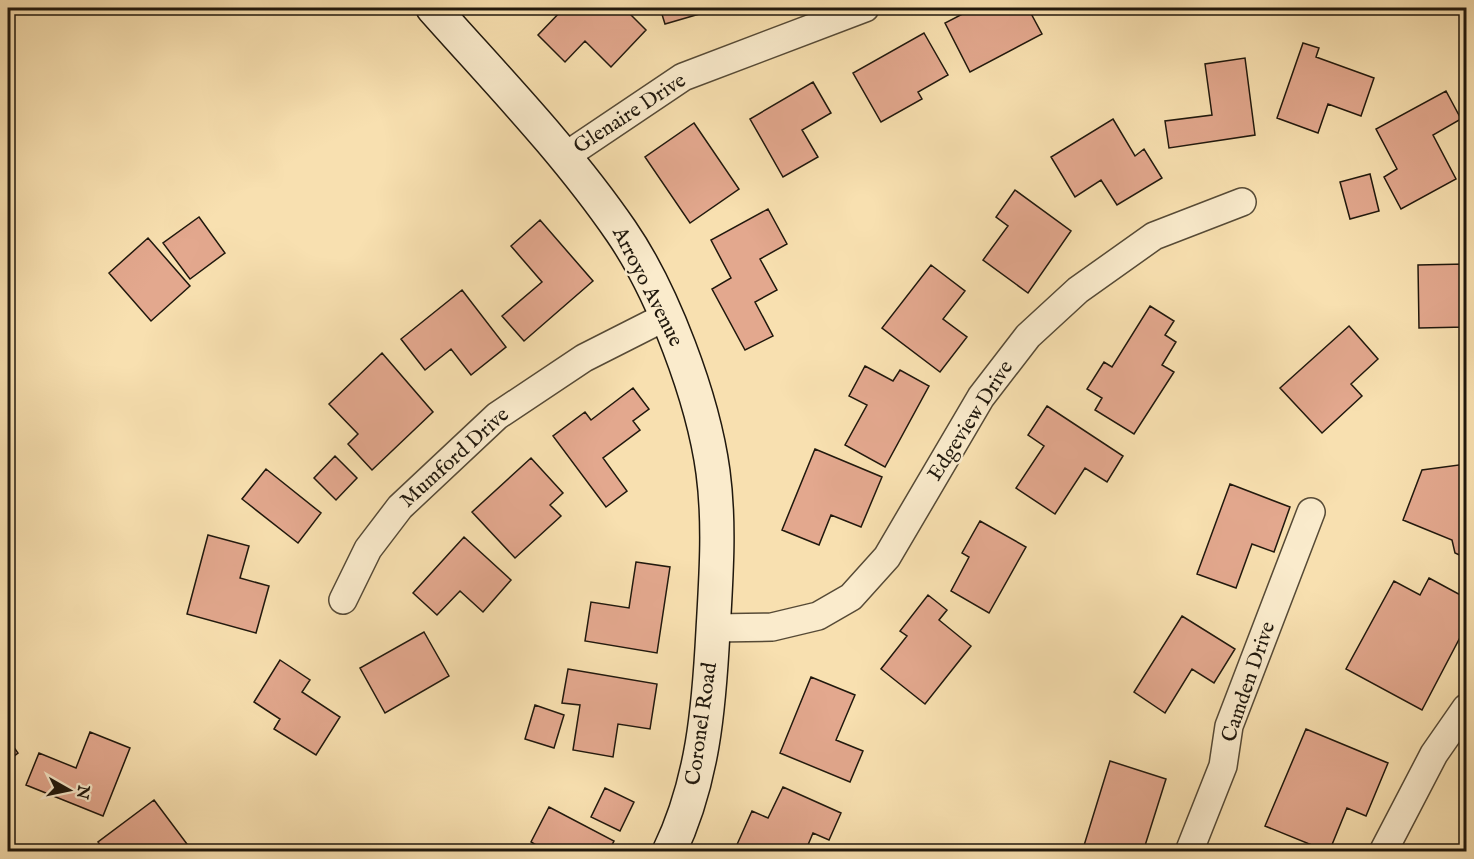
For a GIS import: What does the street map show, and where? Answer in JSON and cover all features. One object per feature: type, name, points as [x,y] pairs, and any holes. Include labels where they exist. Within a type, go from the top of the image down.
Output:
[{"type":"street","name":"Arroyo Avenue","points":[[433,8],[564,157],[622,233],[665,317],[688,372],[713,470],[717,555],[713,628]]},
{"type":"street","name":"Glenaire Drive","points":[[564,157],[683,77],[865,8]]},
{"type":"street","name":"Edgeview Drive","points":[[713,628],[772,627],[818,616],[851,597],[886,557],[981,397],[1028,336],[1078,290],[1154,236],[1242,202]]},
{"type":"street","name":"Mumford Drive","points":[[343,600],[368,549],[400,507],[497,416],[585,358],[665,317]]},
{"type":"street","name":"Camden Drive","points":[[1189,852],[1223,766],[1229,726],[1311,512]]},
{"type":"street","name":"Coronel Road","points":[[669,852],[691,799],[703,746],[709,697],[713,628]]},
{"type":"street","points":[[1383,852],[1434,754],[1467,708]]},
{"type":"building","points":[[564,8],[624,8],[646,30],[611,67],[585,41],[565,62],[538,35]]},
{"type":"building","points":[[660,8],[720,8],[665,24]]},
{"type":"building","points":[[974,8],[988,10],[1028,8],[1042,34],[970,72],[945,23]]},
{"type":"building","points":[[924,33],[948,75],[918,92],[922,99],[881,122],[853,73]]},
{"type":"building","points":[[1303,43],[1319,48],[1316,57],[1374,78],[1361,116],[1328,104],[1318,133],[1277,118]]},
{"type":"building","points":[[1245,58],[1255,135],[1169,148],[1165,121],[1212,115],[1205,64]]},
{"type":"building","points":[[813,82],[831,113],[802,130],[818,157],[783,177],[750,119]]},
{"type":"building","points":[[1446,91],[1461,119],[1433,135],[1456,179],[1401,209],[1384,177],[1397,169],[1376,129]]},
{"type":"building","points":[[1113,119],[1135,156],[1144,149],[1162,178],[1117,205],[1101,180],[1075,197],[1051,157]]},
{"type":"building","points":[[694,123],[739,189],[690,223],[645,157]]},
{"type":"building","points":[[1370,174],[1379,211],[1350,219],[1340,182]]},
{"type":"building","points":[[1015,190],[1071,231],[1028,293],[983,260],[1008,226],[996,217]]},
{"type":"building","points":[[768,209],[787,244],[760,259],[777,290],[755,302],[773,336],[745,350],[712,289],[731,278],[711,240]]},
{"type":"building","points":[[199,217],[225,253],[190,279],[163,243]]},
{"type":"building","points":[[540,220],[593,281],[524,341],[502,316],[542,282],[511,246]]},
{"type":"building","points":[[148,238],[190,286],[151,321],[109,273]]},
{"type":"building","points":[[1466,264],[1466,327],[1419,328],[1418,265]]},
{"type":"building","points":[[931,265],[965,291],[943,319],[967,337],[940,372],[882,328]]},
{"type":"building","points":[[462,290],[506,347],[471,375],[451,349],[425,370],[401,339]]},
{"type":"building","points":[[1150,306],[1174,321],[1165,335],[1176,342],[1162,365],[1174,372],[1134,434],[1095,410],[1102,398],[1087,389],[1104,362],[1112,367]]},
{"type":"building","points":[[1349,326],[1378,359],[1351,384],[1362,396],[1322,433],[1280,388]]},
{"type":"building","points":[[382,353],[433,412],[372,470],[348,444],[358,434],[329,404]]},
{"type":"building","points":[[865,366],[893,381],[900,370],[929,386],[885,467],[845,445],[867,405],[849,396]]},
{"type":"building","points":[[633,388],[649,409],[633,421],[640,430],[603,458],[627,491],[606,507],[553,436],[585,412],[591,420]]},
{"type":"building","points":[[1047,406],[1123,456],[1107,482],[1085,468],[1055,514],[1016,488],[1044,446],[1028,435]]},
{"type":"building","points":[[815,449],[882,477],[861,527],[831,515],[819,545],[782,530]]},
{"type":"building","points":[[335,456],[357,478],[336,500],[314,478]]},
{"type":"building","points":[[531,458],[563,493],[550,505],[561,516],[515,558],[472,512]]},
{"type":"building","points":[[1466,464],[1466,558],[1455,553],[1452,540],[1403,520],[1422,470]]},
{"type":"building","points":[[266,469],[321,513],[298,543],[242,499]]},
{"type":"building","points":[[1230,484],[1290,507],[1274,552],[1252,544],[1236,588],[1197,574]]},
{"type":"building","points":[[980,521],[1026,547],[989,613],[951,591],[969,557],[962,553]]},
{"type":"building","points":[[208,535],[249,546],[240,578],[269,586],[256,633],[187,614]]},
{"type":"building","points":[[464,537],[511,580],[483,612],[460,591],[437,615],[413,593]]},
{"type":"building","points":[[636,562],[670,567],[657,653],[585,641],[591,602],[629,608]]},
{"type":"building","points":[[1429,578],[1466,598],[1466,626],[1422,710],[1346,669],[1394,581],[1420,595]]},
{"type":"building","points":[[928,595],[947,610],[939,620],[971,646],[925,704],[881,669],[907,636],[900,631]]},
{"type":"building","points":[[1182,616],[1235,649],[1214,683],[1192,669],[1165,713],[1134,692]]},
{"type":"building","points":[[424,632],[449,676],[385,713],[360,668]]},
{"type":"building","points":[[280,660],[310,680],[302,692],[340,717],[316,755],[274,729],[280,719],[254,702]]},
{"type":"building","points":[[568,669],[657,684],[650,729],[618,724],[613,757],[573,750],[580,705],[562,703]]},
{"type":"building","points":[[811,677],[855,695],[836,740],[863,751],[850,782],[780,753]]},
{"type":"building","points":[[535,705],[564,715],[554,748],[525,739]]},
{"type":"building","points":[[1306,729],[1388,763],[1366,816],[1347,808],[1329,852],[1265,826]]},
{"type":"building","points":[[90,732],[130,748],[103,816],[26,785],[39,753],[76,768]]},
{"type":"building","points":[[8,739],[18,753],[8,761]]},
{"type":"building","points":[[1110,761],[1166,779],[1143,852],[1082,852]]},
{"type":"building","points":[[783,787],[841,813],[829,840],[813,833],[805,852],[742,852],[735,849],[752,811],[768,818]]},
{"type":"building","points":[[605,788],[634,802],[620,831],[591,817]]},
{"type":"building","points":[[154,800],[193,852],[105,852],[98,842]]},
{"type":"building","points":[[549,807],[614,841],[608,852],[548,852],[531,842]]}]
